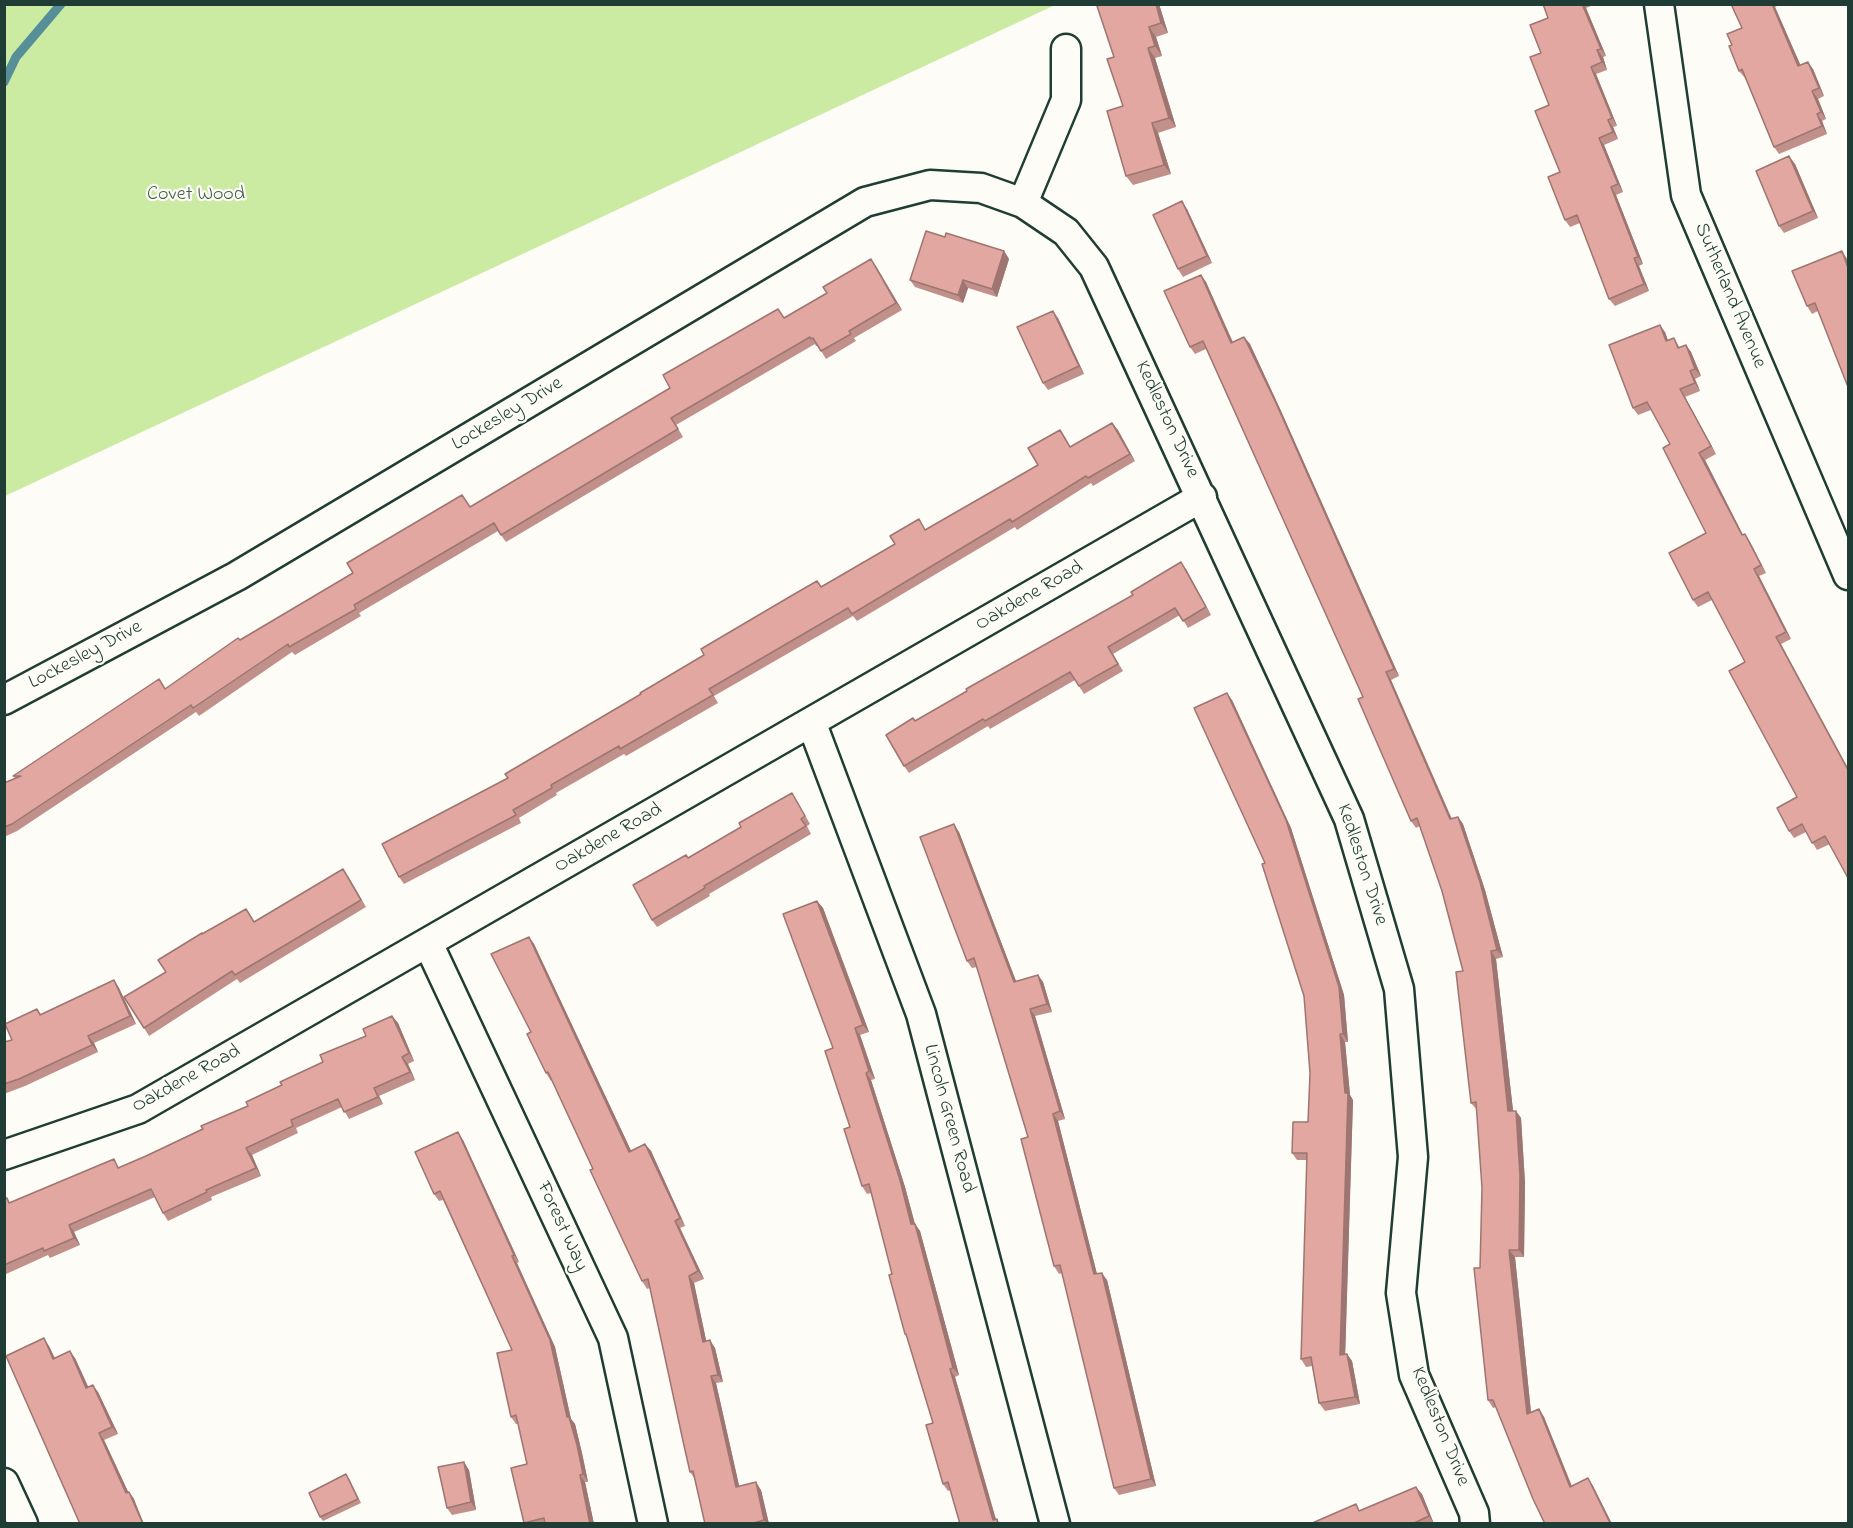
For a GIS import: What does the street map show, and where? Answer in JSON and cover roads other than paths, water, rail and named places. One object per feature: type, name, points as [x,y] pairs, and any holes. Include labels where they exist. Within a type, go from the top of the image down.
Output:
[{"type":"street","name":"Sutherland Avenue","points":[[1659,4],[1686,195],[1848,575]]},
{"type":"street","points":[[1023,203],[1066,100],[1066,49]]},
{"type":"street","name":"Lockesley Drive","points":[[4,700],[237,576],[865,202],[930,184],[981,188],[1023,203]]},
{"type":"street","name":"Kedleston Drive","points":[[1023,203],[1066,232],[1094,267],[1349,819],[1399,988],[1413,1156],[1401,1293],[1414,1375],[1474,1513],[1475,1524]]},
{"type":"street","name":"Oakdene Road","points":[[4,1155],[138,1109],[1202,497]]},
{"type":"street","name":"Lincoln Green Road","points":[[812,723],[921,1014],[1055,1524]]},
{"type":"street","name":"Forest Way","points":[[428,943],[612,1338],[653,1524]]},
{"type":"street","points":[[4,1483],[23,1524]]},
{"type":"waterway","points":[[4,82],[16,57],[61,4]]},
{"type":"park label","name":"Covet Wood","points":[[196,196]]}]
